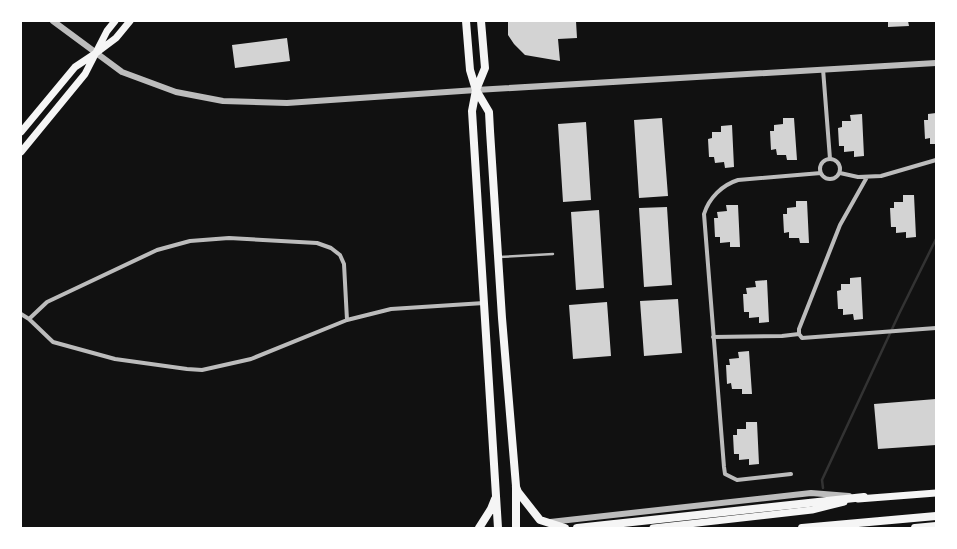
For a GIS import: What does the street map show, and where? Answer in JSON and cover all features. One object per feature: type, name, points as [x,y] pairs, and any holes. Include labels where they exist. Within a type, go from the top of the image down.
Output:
[{"type":"main road","points":[[21,152],[84,74],[107,31],[115,21]]},
{"type":"main road","points":[[21,132],[75,67],[116,38],[130,21]]},
{"type":"main road","points":[[466,21],[470,70],[476,90],[489,112],[498,257],[516,486],[516,528]]},
{"type":"main road","points":[[481,21],[485,68],[476,90],[472,111],[498,528]]},
{"type":"main road","points":[[516,486],[518,492],[540,520],[565,528]]},
{"type":"main road","points":[[577,528],[811,502],[936,493]]},
{"type":"main road","points":[[479,528],[491,509],[496,496]]},
{"type":"main road","points":[[653,528],[812,510],[864,497]]},
{"type":"main road","points":[[802,528],[936,516]]},
{"type":"main road","points":[[915,528],[936,526]]},
{"type":"street","points":[[53,21],[122,72],[176,92],[224,101],[287,104],[476,90],[936,63]]},
{"type":"street","points":[[823,69],[830,159]]},
{"type":"street","points":[[830,159],[836,161],[840,169],[840,173],[832,179],[826,178],[822,174],[822,164],[830,159]]},
{"type":"street","points":[[840,173],[858,177],[881,176],[936,160]]},
{"type":"street","points":[[791,474],[736,480],[725,474],[704,214],[706,206],[711,198],[730,182],[738,180],[822,174]]},
{"type":"street","points":[[867,177],[840,226],[799,329],[799,334],[802,338],[936,328]]},
{"type":"street","points":[[29,319],[47,302],[157,250],[190,241],[229,238],[317,243],[331,248],[340,255],[344,264],[347,320]]},
{"type":"street","points":[[21,314],[29,319],[53,342],[115,359],[202,370],[251,359],[347,320],[391,310],[485,303]]},
{"type":"street","points":[[713,337],[782,336],[799,334]]},
{"type":"street","points":[[547,522],[811,493],[864,497]]},
{"type":"lane","points":[[498,257],[553,254]]},
{"type":"building","points":[[508,21],[576,21],[577,38],[558,39],[560,61],[525,55],[514,44],[508,35]]},
{"type":"building","points":[[888,21],[908,21],[909,26],[888,27]]},
{"type":"building","points":[[287,38],[290,61],[235,68],[232,45]]},
{"type":"building","points":[[936,113],[936,144],[930,144],[930,138],[925,139],[924,120],[928,120],[928,114]]},
{"type":"building","points":[[862,114],[864,156],[854,157],[854,151],[844,152],[844,146],[839,146],[838,128],[842,127],[842,121],[851,121],[850,115]]},
{"type":"building","points":[[662,118],[668,196],[639,198],[634,120]]},
{"type":"building","points":[[783,118],[794,118],[797,160],[787,160],[786,155],[777,155],[776,149],[771,150],[770,131],[774,131],[774,125],[783,124]]},
{"type":"building","points":[[586,122],[591,200],[563,202],[558,124]]},
{"type":"building","points":[[732,125],[734,167],[725,168],[724,162],[715,163],[714,157],[709,157],[708,139],[712,138],[712,132],[721,132],[721,126]]},
{"type":"building","points":[[903,195],[914,195],[916,237],[906,238],[906,232],[896,233],[896,227],[891,227],[890,208],[894,208],[894,202],[903,202]]},
{"type":"building","points":[[796,201],[807,201],[809,243],[800,243],[799,238],[789,238],[789,232],[784,233],[783,214],[787,214],[787,208],[796,207]]},
{"type":"building","points":[[726,205],[738,205],[740,247],[730,247],[730,242],[720,243],[720,237],[715,237],[714,218],[718,218],[717,212],[727,211]]},
{"type":"building","points":[[667,207],[672,285],[644,287],[639,208]]},
{"type":"building","points":[[599,210],[604,288],[576,290],[571,212]]},
{"type":"building","points":[[861,277],[863,319],[854,320],[853,314],[843,315],[843,309],[838,309],[837,291],[841,290],[841,284],[850,284],[850,278]]},
{"type":"building","points":[[767,280],[769,322],[759,323],[759,317],[749,318],[749,312],[744,312],[743,294],[747,294],[746,288],[756,287],[755,281]]},
{"type":"building","points":[[678,299],[682,353],[644,356],[640,301]]},
{"type":"building","points":[[607,302],[611,356],[573,359],[569,305]]},
{"type":"building","points":[[749,351],[752,394],[742,394],[742,389],[732,389],[731,383],[727,384],[726,365],[730,365],[729,359],[739,358],[738,352]]},
{"type":"building","points":[[936,399],[936,445],[878,449],[874,404]]},
{"type":"building","points":[[746,422],[757,422],[759,464],[749,465],[749,459],[739,460],[739,454],[734,454],[733,435],[737,435],[737,429],[746,429]]},
{"type":"waterway","points":[[823,488],[822,480],[899,314],[936,239]]}]
